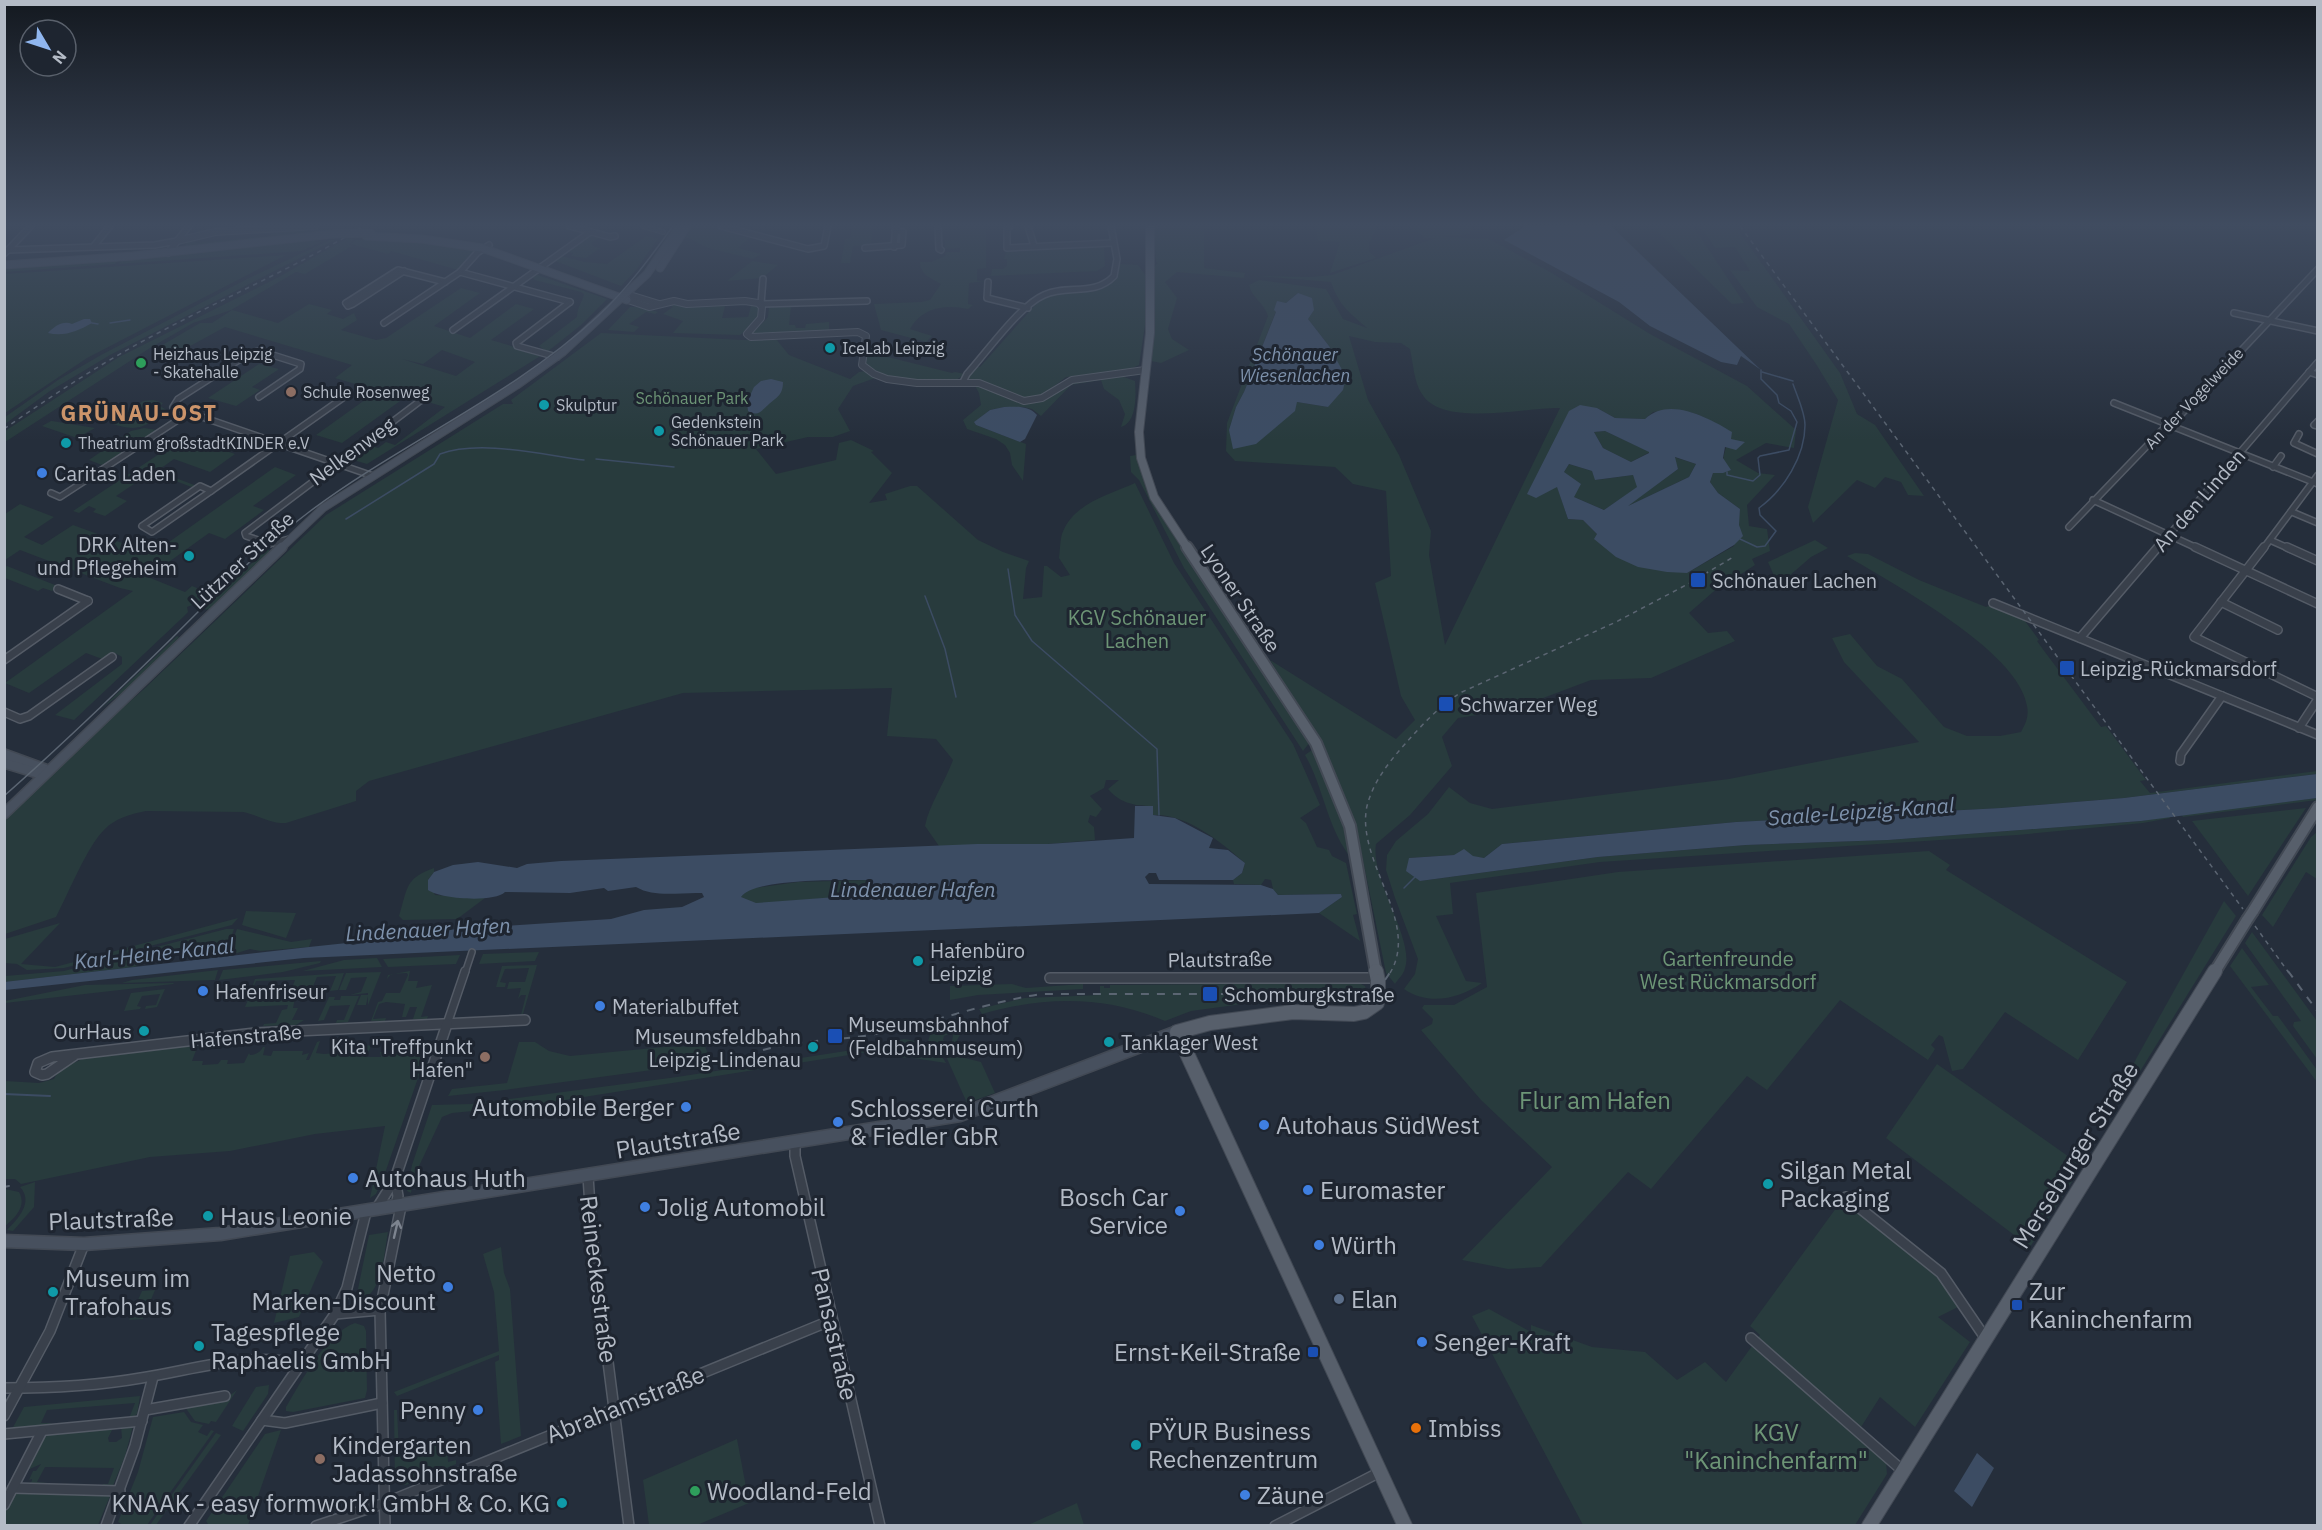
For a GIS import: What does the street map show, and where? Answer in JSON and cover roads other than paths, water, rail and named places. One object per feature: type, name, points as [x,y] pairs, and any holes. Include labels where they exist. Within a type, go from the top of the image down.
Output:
[{"type":"main road","name":"Lützner Straße","points":[[4,808],[331,502],[508,391],[557,357],[628,297]]},
{"type":"main road","name":"Lützner Straße","points":[[373,476],[541,376],[578,348],[628,297]]},
{"type":"main road","name":"Lyoner Straße","points":[[1151,297],[1139,432],[1141,458],[1154,497],[1316,743],[1350,826],[1378,984]]},
{"type":"main road","name":"Lützner Straße","points":[[541,376],[560,358],[557,357]]},
{"type":"main road","points":[[4,754],[26,767],[47,769]]},
{"type":"main road","points":[[4,763],[47,769]]},
{"type":"main road","points":[[23,790],[28,779],[26,767]]},
{"type":"main road","name":"Lützner Straße","points":[[4,814],[47,769]]},
{"type":"main road","name":"Merseburger Straße","points":[[1869,1526],[2250,915],[2314,819],[2318,807]]},
{"type":"main road","name":"Plautstraße","points":[[4,1241],[84,1244],[216,1234],[399,1207],[974,1111],[1177,1032],[1204,1024],[1293,1012],[1354,1014],[1371,1008],[1377,1002],[1378,984]]},
{"type":"main road","points":[[1177,1032],[1405,1526]]},
{"type":"street","points":[[355,297],[345,304],[348,306],[363,297]]},
{"type":"street","points":[[384,323],[422,297]]},
{"type":"street","points":[[453,330],[499,297]]},
{"type":"street","points":[[553,297],[570,302],[516,343],[517,346],[557,357]]},
{"type":"street","points":[[629,297],[649,307],[674,301],[687,304],[745,301],[761,304],[867,301]]},
{"type":"street","points":[[762,297],[761,318],[747,336],[858,332],[866,336],[862,365],[878,377],[903,382],[963,382],[990,386],[1010,398],[1032,401],[1044,397],[1062,383],[1072,380],[1145,370]]},
{"type":"street","points":[[987,297],[1028,308]]},
{"type":"street","points":[[963,382],[964,378],[1028,308],[1041,297]]},
{"type":"street","name":"An der Vogelweide","points":[[2069,526],[2291,297]]},
{"type":"street","points":[[2234,313],[2318,331]]},
{"type":"street","points":[[259,397],[300,369],[301,364],[260,351],[250,353],[176,400],[174,409],[373,476]]},
{"type":"street","name":"An den Linden","points":[[2080,638],[2318,362]]},
{"type":"street","points":[[2309,372],[2318,375]]},
{"type":"street","points":[[1122,374],[1139,378],[1144,383]]},
{"type":"street","points":[[212,490],[200,486],[142,526],[152,532],[278,444],[347,395],[334,391],[321,391]]},
{"type":"street","name":"Nelkenweg","points":[[270,544],[246,536],[245,532],[335,463],[420,401],[428,398]]},
{"type":"street","points":[[2114,403],[2316,484]]},
{"type":"street","points":[[51,493],[60,497],[187,414]]},
{"type":"street","points":[[2318,421],[2314,424],[2318,426]]},
{"type":"street","points":[[2300,434],[2294,441],[2295,444],[2318,453]]},
{"type":"street","points":[[2273,467],[2281,456]]},
{"type":"street","points":[[2299,728],[2318,698],[2194,637],[2245,570],[2316,484],[2318,475]]},
{"type":"street","points":[[2093,501],[2318,604]]},
{"type":"street","points":[[2292,512],[2318,523]]},
{"type":"street","points":[[270,544],[284,542],[293,537]]},
{"type":"street","points":[[2270,540],[2318,561]]},
{"type":"street","points":[[270,544],[275,550],[272,557]]},
{"type":"street","points":[[4,660],[88,601],[58,589]]},
{"type":"street","points":[[2221,602],[2278,630]]},
{"type":"street","points":[[1993,603],[2318,735]]},
{"type":"street","points":[[4,712],[20,719],[29,716],[112,657]]},
{"type":"street","points":[[2180,761],[2181,754],[2222,696]]},
{"type":"street","points":[[189,1526],[335,1314],[347,1288],[371,1211],[395,1179],[472,952]]},
{"type":"street","name":"Plautstraße","points":[[1050,978],[1378,984]]},
{"type":"street","name":"Hafenstraße","points":[[75,1055],[255,1033],[525,1020]]},
{"type":"street","name":"Pansastraße","points":[[795,1142],[795,1156],[880,1526]]},
{"type":"street","name":"Reineckestraße","points":[[588,1176],[592,1237],[616,1408],[629,1526]]},
{"type":"street","points":[[385,1526],[380,1310],[399,1207],[395,1179]]},
{"type":"street","points":[[1846,1197],[1941,1274],[1986,1339]]},
{"type":"street","points":[[4,1416],[62,1305],[84,1244]]},
{"type":"street","points":[[335,1314],[380,1310]]},
{"type":"street","name":"Abrahamstraße","points":[[316,1526],[385,1503],[832,1320]]},
{"type":"street","points":[[1751,1338],[1903,1471]]},
{"type":"street","points":[[4,1388],[153,1377],[265,1358],[287,1359],[300,1364]]},
{"type":"street","points":[[106,1526],[120,1491],[153,1377]]},
{"type":"street","points":[[145,1410],[225,1396]]},
{"type":"street","points":[[262,1420],[285,1423],[382,1403]]},
{"type":"street","points":[[4,1434],[142,1421]]},
{"type":"street","points":[[4,1505],[42,1431]]},
{"type":"street","points":[[1275,1526],[1380,1472]]},
{"type":"street","points":[[13,1488],[120,1491]]},
{"type":"water","name":"Schönauer Wiesenlachen","points":[[1293,297],[1312,298],[1314,310],[1308,319],[1329,346],[1346,377],[1343,390],[1328,407],[1297,402],[1295,411],[1256,444],[1233,449],[1229,430],[1236,407],[1276,312],[1274,310],[1277,301],[1286,303]]},
{"type":"water","points":[[1610,297],[1685,297],[1761,370],[1741,356],[1737,365],[1721,362],[1650,326]]},
{"type":"water","points":[[90,319],[92,323],[71,332],[48,333],[59,324],[72,324]]},
{"type":"water","points":[[771,379],[783,382],[779,395],[759,412],[748,411],[747,402],[754,387],[761,381]]},
{"type":"water","name":"Schönauer Lachen","points":[[1580,405],[1597,408],[1615,418],[1645,419],[1655,412],[1677,409],[1701,416],[1732,432],[1731,439],[1745,442],[1736,450],[1725,447],[1723,458],[1731,470],[1713,473],[1710,482],[1718,493],[1740,509],[1739,525],[1743,536],[1734,545],[1687,573],[1638,567],[1616,557],[1594,539],[1597,534],[1583,520],[1568,519],[1557,487],[1536,498],[1527,494],[1569,411]],"holes":[[[1605,431],[1649,452],[1649,453],[1631,462],[1603,448],[1594,432]],[[1675,457],[1696,464],[1689,477],[1628,506],[1678,469]],[[1569,464],[1592,471],[1595,480],[1633,475],[1637,487],[1604,510],[1574,497],[1581,484],[1564,472]]]},
{"type":"water","points":[[1004,407],[1026,408],[1037,415],[1025,439],[1020,442],[976,425],[974,422],[990,410]]},
{"type":"water","points":[[2317,774],[2317,798],[2141,821],[1888,840],[1746,845],[1598,857],[1420,881],[1406,871],[1409,858],[1454,855],[1464,849],[1473,856],[1484,858],[1502,844],[1736,822],[2001,808],[2124,798]]},
{"type":"water","name":"Lindenauer Hafen","points":[[1135,806],[1153,806],[1153,815],[1175,818],[1213,838],[1209,848],[1228,850],[1245,863],[1242,873],[1233,880],[1159,880],[1156,873],[1149,873],[1145,877],[1149,884],[1261,885],[1273,889],[1278,895],[1341,894],[1342,897],[1319,913],[304,958],[5,990],[4,982],[309,947],[347,943],[353,945],[456,929],[611,919],[644,910],[682,907],[704,897],[702,893],[659,893],[636,887],[608,891],[604,888],[570,893],[505,892],[490,898],[479,899],[444,896],[428,890],[428,880],[434,872],[453,865],[478,862],[517,868],[527,864],[561,861],[977,844],[1048,844],[1134,838]],"holes":[[[868,880],[870,889],[863,895],[756,903],[741,897],[749,891],[780,883]]]},
{"type":"water","points":[[1977,1453],[1994,1468],[1972,1507],[1954,1491]]},
{"type":"waterway","points":[[110,323],[130,320]]},
{"type":"waterway","points":[[92,323],[98,324]]},
{"type":"waterway","points":[[1727,472],[1727,475],[1753,481],[1760,475],[1758,458],[1760,456],[1789,450],[1797,422],[1791,411],[1779,403],[1777,395],[1761,379],[1761,370]]},
{"type":"waterway","points":[[1762,372],[1793,381]]},
{"type":"waterway","points":[[1740,539],[1757,547],[1765,546],[1776,531],[1760,515],[1759,508],[1785,482],[1801,449],[1805,420],[1793,384]]},
{"type":"waterway","points":[[346,519],[434,464],[440,454],[456,450],[492,448],[584,460]]},
{"type":"waterway","points":[[596,459],[674,467]]},
{"type":"waterway","points":[[1008,569],[1015,615],[1032,641],[1157,749],[1159,815]]},
{"type":"waterway","points":[[925,596],[945,649],[956,697]]},
{"type":"waterway","points":[[1404,888],[1415,877]]},
{"type":"waterway","points":[[4,1094],[50,1096]]},
{"type":"tram line","points":[[4,796],[110,698],[239,572],[291,526],[381,463],[530,371],[565,345],[617,297]]},
{"type":"tram line","points":[[4,1187],[9,1186]]},
{"type":"railway","points":[[4,429],[120,354],[229,297]]},
{"type":"railway","points":[[1793,297],[2243,909]]},
{"type":"railway","points":[[1390,972],[1397,953],[1398,933],[1393,912],[1370,848],[1366,827],[1370,797],[1377,781],[1393,758],[1432,716],[1462,692],[1616,622],[1735,556]]},
{"type":"railway","points":[[2255,926],[2289,973]]},
{"type":"railway","points":[[2288,971],[2318,1012]]},
{"type":"railway","points":[[1385,980],[1390,972]]},
{"type":"railway","points":[[763,1050],[778,1046],[881,1033],[1001,1002],[1042,994],[1343,994],[1366,991]]},
{"type":"place","name":"IceLab Leipzig","points":[[830,348]]},
{"type":"place","name":"Heizhaus Leipzig - Skatehalle","points":[[141,363]]},
{"type":"place","name":"Schule Rosenweg","points":[[291,392]]},
{"type":"place","name":"Skulptur","points":[[544,405]]},
{"type":"place","name":"Gedenkstein Schönauer Park","points":[[659,431]]},
{"type":"place","name":"Theatrium großstadtKINDER e.V","points":[[66,443]]},
{"type":"place","name":"Caritas Laden","points":[[42,473]]},
{"type":"place","name":"DRK Alten- und Pflegeheim","points":[[189,556]]},
{"type":"place","name":"Schönauer Lachen","points":[[1698,580]]},
{"type":"place","name":"Leipzig-Rückmarsdorf","points":[[2067,668]]},
{"type":"place","name":"Schwarzer Weg","points":[[1446,704]]},
{"type":"place","name":"Hafenbüro Leipzig","points":[[918,961]]},
{"type":"place","name":"Hafenfriseur","points":[[203,991]]},
{"type":"place","name":"Schomburgkstraße","points":[[1210,994]]},
{"type":"place","name":"Materialbuffet","points":[[600,1006]]},
{"type":"place","name":"OurHaus","points":[[144,1031]]},
{"type":"place","name":"Museumsbahnhof (Feldbahnmuseum)","points":[[835,1036]]},
{"type":"place","name":"Tanklager West","points":[[1109,1042]]},
{"type":"place","name":"Museumsfeldbahn Leipzig-Lindenau","points":[[813,1047]]},
{"type":"place","name":"Kita \"Treffpunkt Hafen\"","points":[[485,1057]]},
{"type":"place","name":"Automobile Berger","points":[[686,1107]]},
{"type":"place","name":"Schlosserei Curth & Fiedler GbR","points":[[838,1122]]},
{"type":"place","name":"Autohaus SüdWest","points":[[1264,1125]]},
{"type":"place","name":"Autohaus Huth","points":[[353,1178]]},
{"type":"place","name":"Silgan Metal Packaging","points":[[1768,1184]]},
{"type":"place","name":"Euromaster","points":[[1308,1190]]},
{"type":"place","name":"Jolig Automobil","points":[[645,1207]]},
{"type":"place","name":"Bosch Car Service","points":[[1180,1211]]},
{"type":"place","name":"Haus Leonie","points":[[208,1216]]},
{"type":"place","name":"Würth","points":[[1319,1245]]},
{"type":"place","name":"Netto Marken-Discount","points":[[448,1287]]},
{"type":"place","name":"Museum im Trafohaus","points":[[53,1292]]},
{"type":"place","name":"Elan","points":[[1339,1299]]},
{"type":"place","name":"Zur Kaninchenfarm","points":[[2017,1305]]},
{"type":"place","name":"Senger-Kraft","points":[[1422,1342]]},
{"type":"place","name":"Tagespflege Raphaelis GmbH","points":[[199,1346]]},
{"type":"place","name":"Ernst-Keil-Straße","points":[[1313,1352]]},
{"type":"place","name":"Penny","points":[[478,1410]]},
{"type":"place","name":"Imbiss","points":[[1416,1428]]},
{"type":"place","name":"PŸUR Business Rechenzentrum","points":[[1136,1445]]},
{"type":"place","name":"Kindergarten Jadassohnstraße","points":[[320,1459]]},
{"type":"place","name":"Woodland-Feld","points":[[695,1491]]},
{"type":"place","name":"Zäune","points":[[1245,1495]]},
{"type":"place","name":"KNAAK - easy formwork! GmbH & Co. KG","points":[[562,1503]]},
{"type":"district","name":"GRÜNAU-OST","points":[[139,412]]},
{"type":"park label","name":"Schönauer Park","points":[[692,398]]},
{"type":"park label","name":"KGV Schönauer Lachen","points":[[1137,628]]},
{"type":"park label","name":"Gartenfreunde West Rückmarsdorf","points":[[1728,970]]},
{"type":"park label","name":"Flur am Hafen","points":[[1595,1100]]},
{"type":"park label","name":"KGV \"Kaninchenfarm\"","points":[[1776,1446]]},
{"type":"water label","name":"Saale-Leipzig-Kanal","points":[[1861,811]]},
{"type":"water label","name":"Karl-Heine-Kanal","points":[[154,953]]}]
